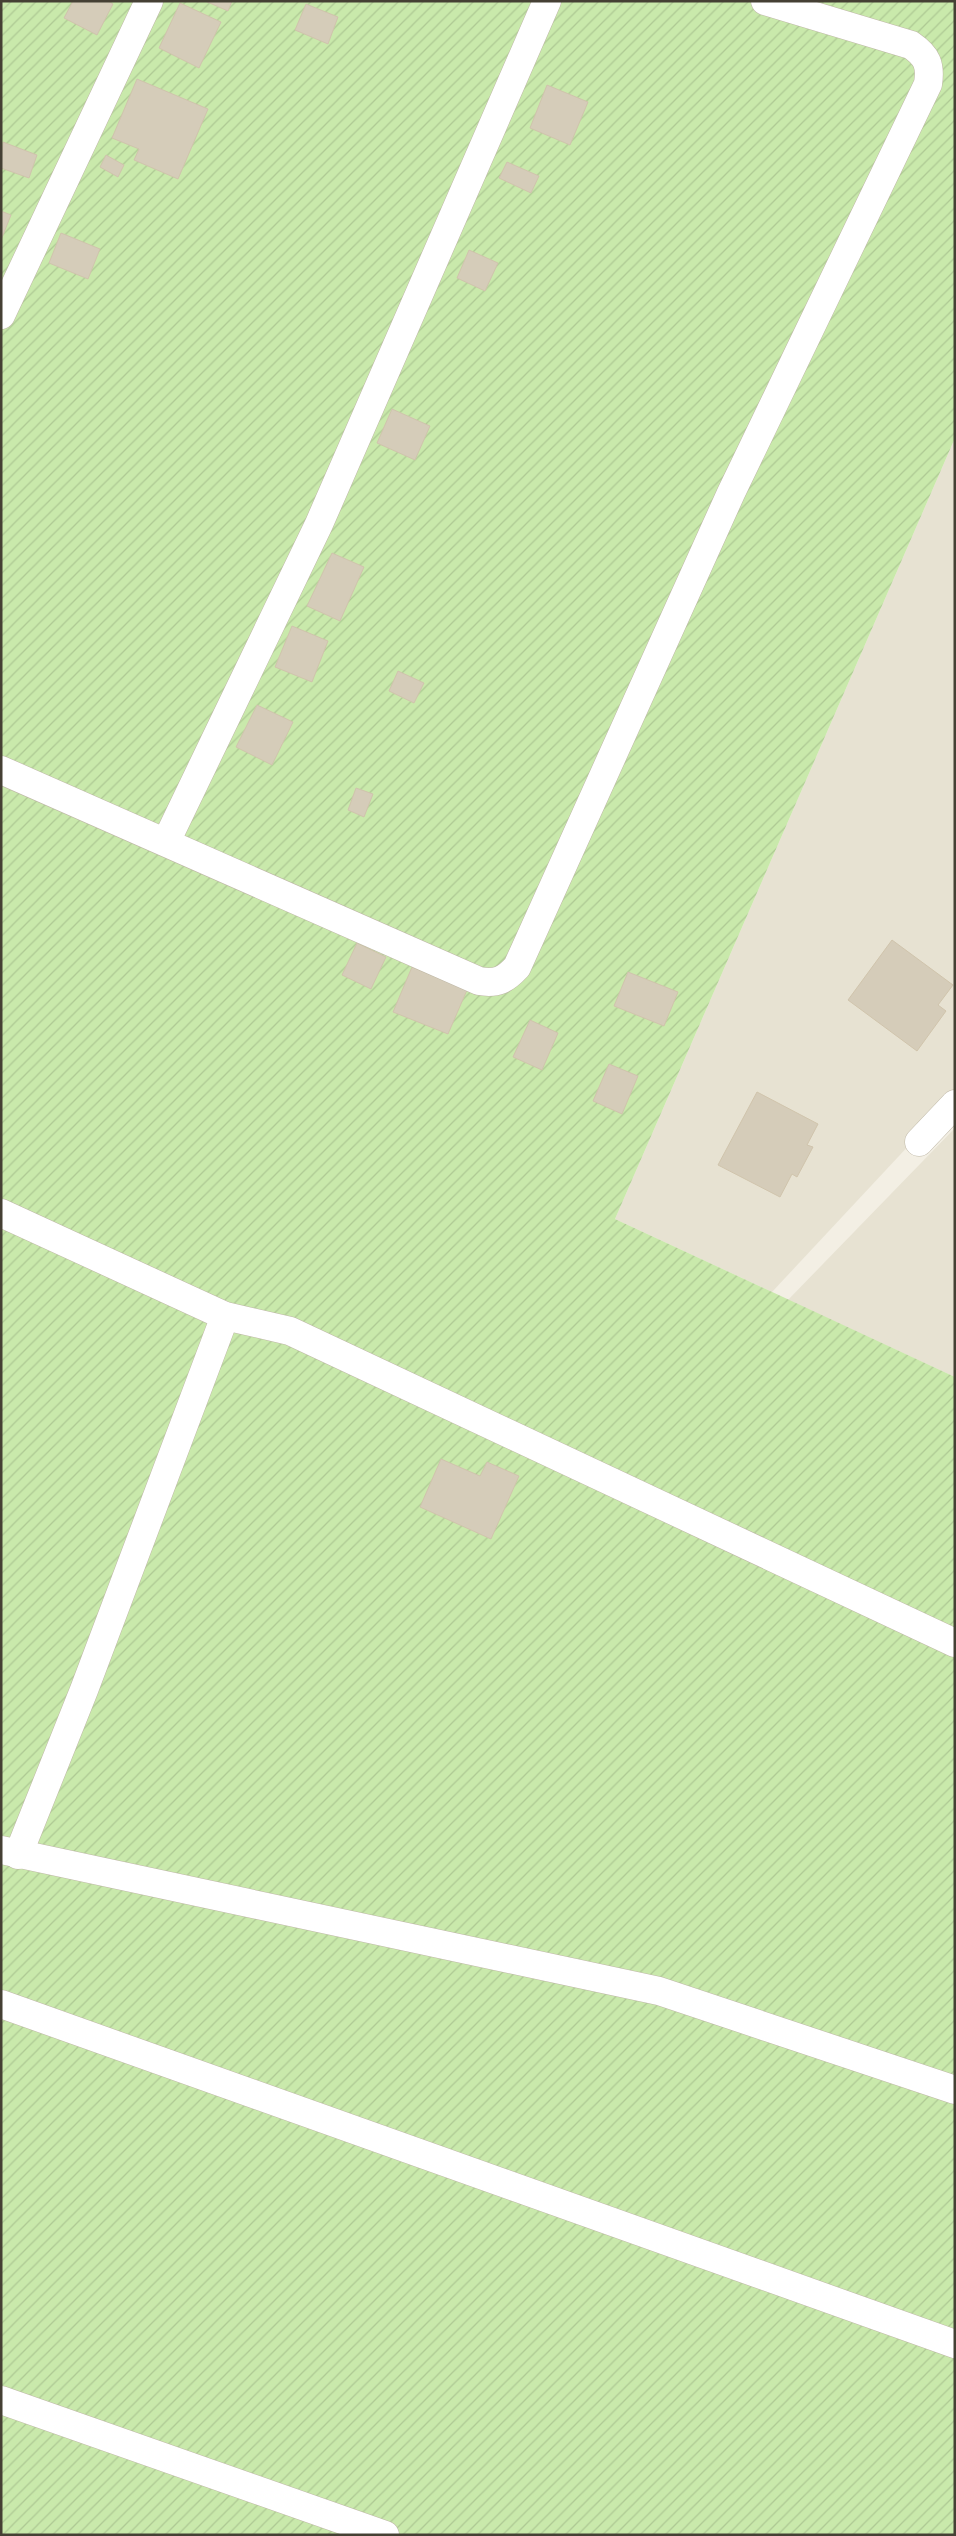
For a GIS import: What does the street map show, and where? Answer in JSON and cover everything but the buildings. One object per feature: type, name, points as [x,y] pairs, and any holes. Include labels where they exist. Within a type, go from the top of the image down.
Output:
[{"type":"street","points":[[1,315],[149,1]]},
{"type":"street","points":[[166,842],[319,524],[547,1]]},
{"type":"street","points":[[1,770],[479,981],[494,983],[507,978],[517,967],[731,494],[928,84],[931,68],[924,54],[911,45],[765,1]]},
{"type":"street","points":[[919,1142],[955,1104]]},
{"type":"street","points":[[1,1213],[225,1316],[290,1331],[955,1643]]},
{"type":"street","points":[[225,1316],[84,1690],[10,1852],[659,1991],[955,2090]]},
{"type":"street","points":[[1,2004],[955,2344]]},
{"type":"street","points":[[1,2400],[385,2535]]},
{"type":"shaded area","points":[[955,438],[955,1096],[772,1292],[615,1219]]},
{"type":"shaded area","points":[[955,1128],[955,1377],[788,1300]]},
{"type":"green space","points":[[1,1],[955,1],[955,438],[615,1219],[955,1377],[955,2535],[1,2535]]}]
